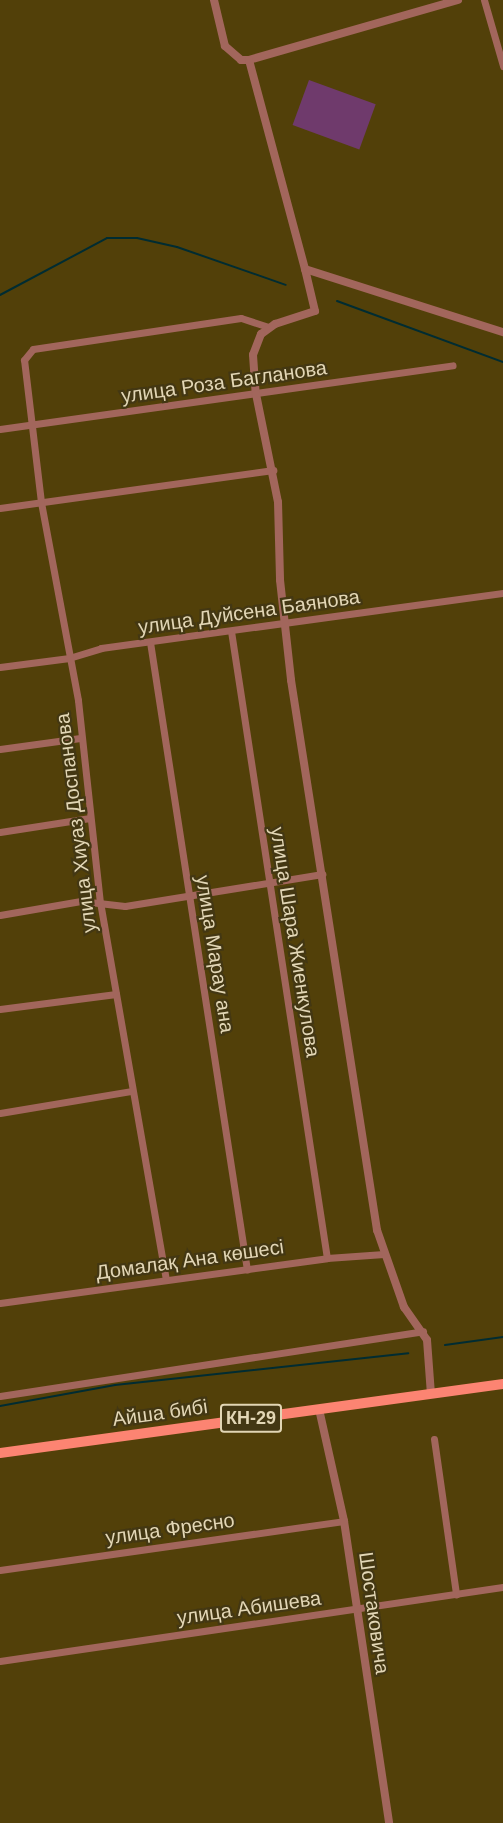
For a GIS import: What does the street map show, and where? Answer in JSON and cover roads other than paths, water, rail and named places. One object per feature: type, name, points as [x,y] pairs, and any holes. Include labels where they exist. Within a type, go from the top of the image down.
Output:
[{"type":"main road","name":"Айша бибі","points":[[0,1453],[503,1384]]},
{"type":"street","points":[[214,0],[225,46],[241,60],[249,60],[458,0]]},
{"type":"street","points":[[484,0],[503,66]]},
{"type":"street","points":[[249,60],[315,311],[269,327],[256,343],[253,355],[256,394],[273,470],[285,625],[377,1230],[405,1307],[427,1340],[431,1370],[430,1394]]},
{"type":"street","points":[[305,268],[503,332]]},
{"type":"street","name":"улица Хиуаз Доспанова","points":[[166,1280],[100,903],[80,738],[78,700],[41,502],[24,360],[33,350],[241,318],[269,327]]},
{"type":"street","name":"улица Роза Багланова","points":[[0,429],[453,365]]},
{"type":"street","points":[[0,508],[273,470]]},
{"type":"street","name":"улица Дуйсена Баянова","points":[[0,667],[69,658],[101,648],[285,625],[503,593]]},
{"type":"street","name":"улица Шара Жиенкулова","points":[[231,631],[327,1257]]},
{"type":"street","name":"улица Марау ана","points":[[150,642],[247,1270]]},
{"type":"street","points":[[0,749],[80,738]]},
{"type":"street","points":[[0,832],[90,818]]},
{"type":"street","points":[[0,915],[81,902],[125,906],[189,893],[322,874]]},
{"type":"street","points":[[0,1010],[116,994]]},
{"type":"street","points":[[0,1113],[132,1091]]},
{"type":"street","name":"Домалақ Ана көшесі","points":[[0,1303],[327,1257],[384,1254]]},
{"type":"street","points":[[0,1396],[423,1331]]},
{"type":"street","name":"Шостаковича","points":[[319,1409],[344,1521],[389,1823]]},
{"type":"street","points":[[434,1439],[456,1594]]},
{"type":"street","name":"улица Фресно","points":[[0,1570],[344,1521]]},
{"type":"street","name":"улица Абишева","points":[[0,1661],[503,1587]]},
{"type":"waterway","points":[[0,295],[107,238],[137,238],[177,247],[286,285]]},
{"type":"waterway","points":[[337,301],[503,362]]},
{"type":"waterway","points":[[445,1345],[503,1337]]},
{"type":"waterway","points":[[0,1406],[115,1385],[408,1353]]}]
